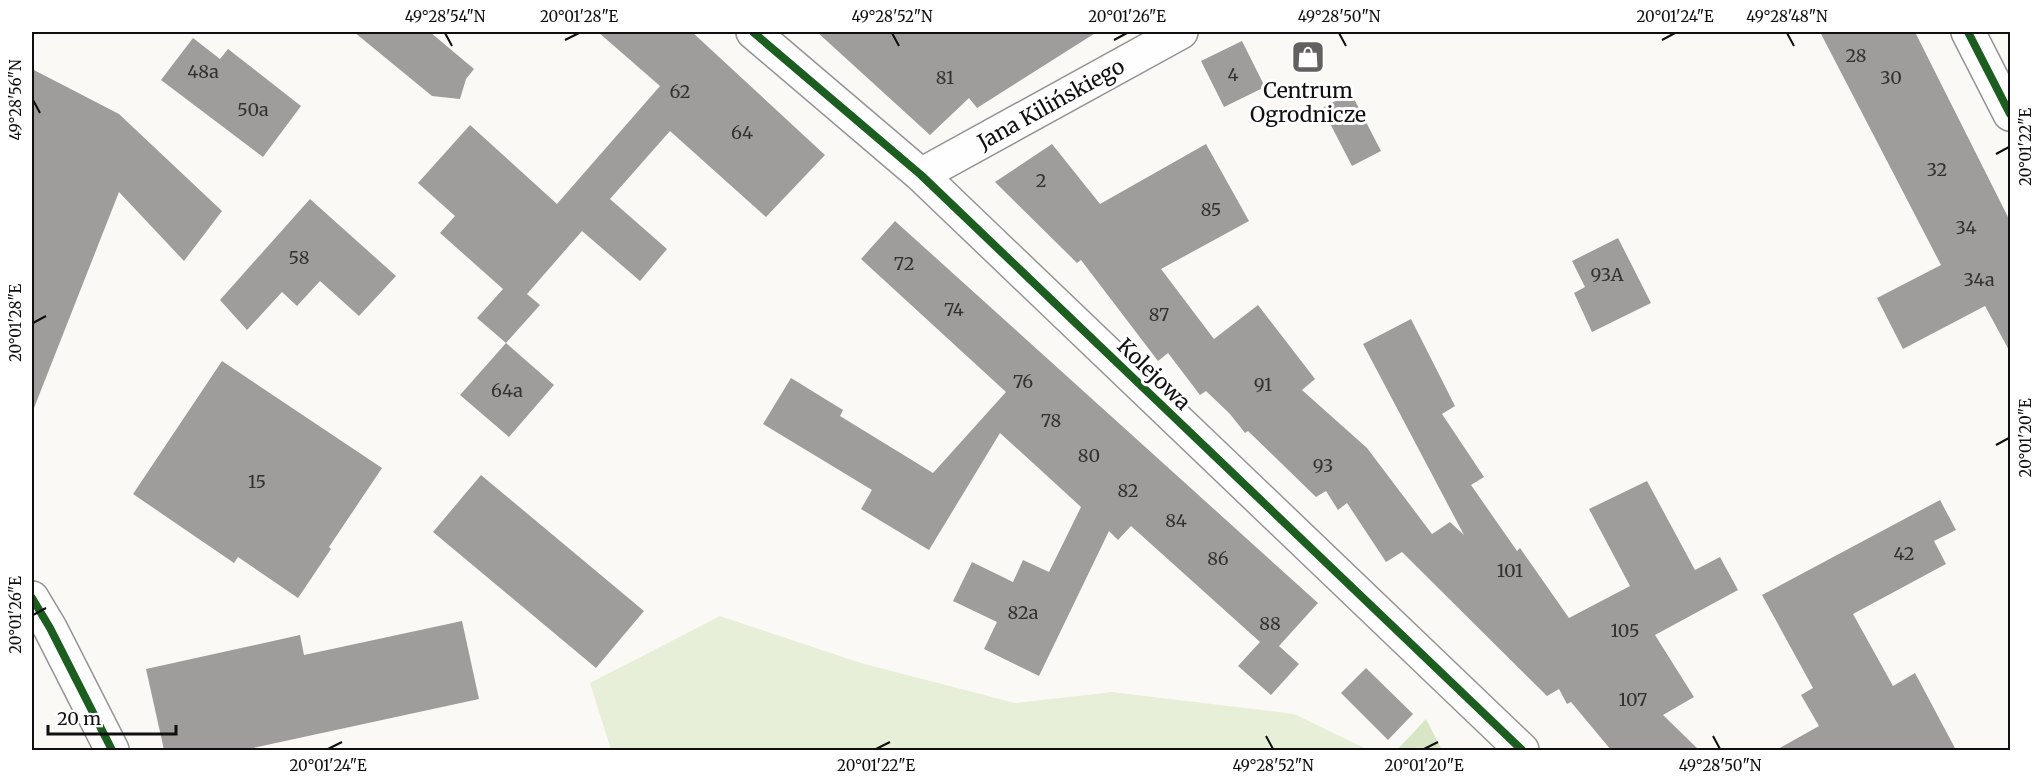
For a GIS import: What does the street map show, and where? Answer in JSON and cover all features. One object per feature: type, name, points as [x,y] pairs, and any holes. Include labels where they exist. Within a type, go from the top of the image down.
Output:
[{"type":"street","name":"Kolejowa","points":[[753,32],[921,175],[1522,750]]},
{"type":"street","name":"Jana Kilińskiego","points":[[921,175],[1181,32]]},
{"type":"street","points":[[1968,32],[2010,114]]},
{"type":"street","points":[[32,598],[50,628],[112,750]]},
{"type":"green space","points":[[720,616],[861,663],[1015,703],[1112,692],[1294,714],[1369,750],[611,750],[590,683]]},
{"type":"green space","points":[[1426,719],[1442,750],[1397,750]]},
{"type":"building","points":[[354,32],[430,32],[474,69],[466,79],[460,99],[432,96]]},
{"type":"building","points":[[598,32],[692,32],[825,155],[766,217],[670,131],[610,199],[667,249],[640,281],[582,231],[527,294],[540,305],[506,343],[477,318],[503,289],[440,233],[455,216],[418,183],[470,125],[557,204],[660,86]]},
{"type":"building","points":[[817,32],[1097,32],[977,108],[969,98],[930,135]]},
{"type":"building","points":[[1820,32],[1915,32],[2010,221],[2010,352],[1985,306],[1903,349],[1877,298],[1941,265]]},
{"type":"building","points":[[193,38],[220,59],[228,49],[301,106],[263,157],[161,80]]},
{"type":"building","points":[[1242,41],[1265,87],[1224,107],[1201,61]]},
{"type":"building","points":[[32,69],[119,114],[222,211],[184,261],[119,192],[34,408],[32,408]]},
{"type":"building","points":[[1351,93],[1381,151],[1352,166],[1322,108]]},
{"type":"building","points":[[1052,144],[1100,204],[1206,144],[1249,221],[1161,269],[1214,339],[1258,305],[1315,379],[1302,390],[1367,448],[1432,534],[1450,522],[1464,535],[1363,344],[1411,319],[1455,406],[1442,414],[1484,477],[1471,485],[1517,551],[1520,548],[1569,618],[1630,586],[1589,509],[1647,481],[1695,570],[1720,557],[1738,590],[1655,635],[1694,697],[1663,715],[1699,750],[1611,750],[1571,702],[1567,704],[1559,689],[1547,696],[1402,552],[1386,562],[1347,503],[1338,510],[1326,491],[1316,497],[1248,431],[1245,433],[1230,414],[1206,391],[1200,395],[1168,353],[1158,361],[1081,260],[1077,263],[995,182]]},
{"type":"building","points":[[310,199],[396,276],[359,316],[320,281],[297,306],[282,292],[247,330],[220,300]]},
{"type":"building","points":[[895,221],[1318,603],[1279,646],[1299,664],[1271,695],[1238,666],[1260,642],[1131,526],[1118,540],[1109,531],[1039,676],[984,649],[997,622],[953,601],[972,562],[1013,582],[1023,560],[1049,572],[1081,507],[1000,433],[929,550],[861,509],[872,490],[763,424],[791,378],[843,410],[840,416],[933,473],[1006,392],[861,259]]},
{"type":"building","points":[[1618,238],[1651,303],[1592,332],[1574,293],[1585,287],[1572,261]]},
{"type":"building","points":[[506,343],[554,385],[509,437],[460,395]]},
{"type":"building","points":[[222,361],[382,468],[298,598],[238,557],[234,563],[133,494]]},
{"type":"building","points":[[481,475],[644,611],[596,668],[433,532]]},
{"type":"building","points":[[1940,500],[1956,530],[1934,541],[1946,564],[1853,614],[1893,686],[1915,673],[1956,750],[1776,750],[1819,726],[1801,695],[1813,688],[1762,595]]},
{"type":"building","points":[[462,621],[479,699],[244,750],[164,750],[146,669],[300,635],[304,655]]},
{"type":"building","points":[[1366,668],[1413,714],[1388,740],[1341,693]]},
{"type":"cycle path","points":[[753,32],[921,175],[1522,750]]},
{"type":"cycle path","points":[[1968,32],[2010,114]]},
{"type":"cycle path","points":[[32,598],[50,628],[112,750]]},
{"type":"place","name":"Centrum Ogrodnicze","points":[[1308,57]]}]
